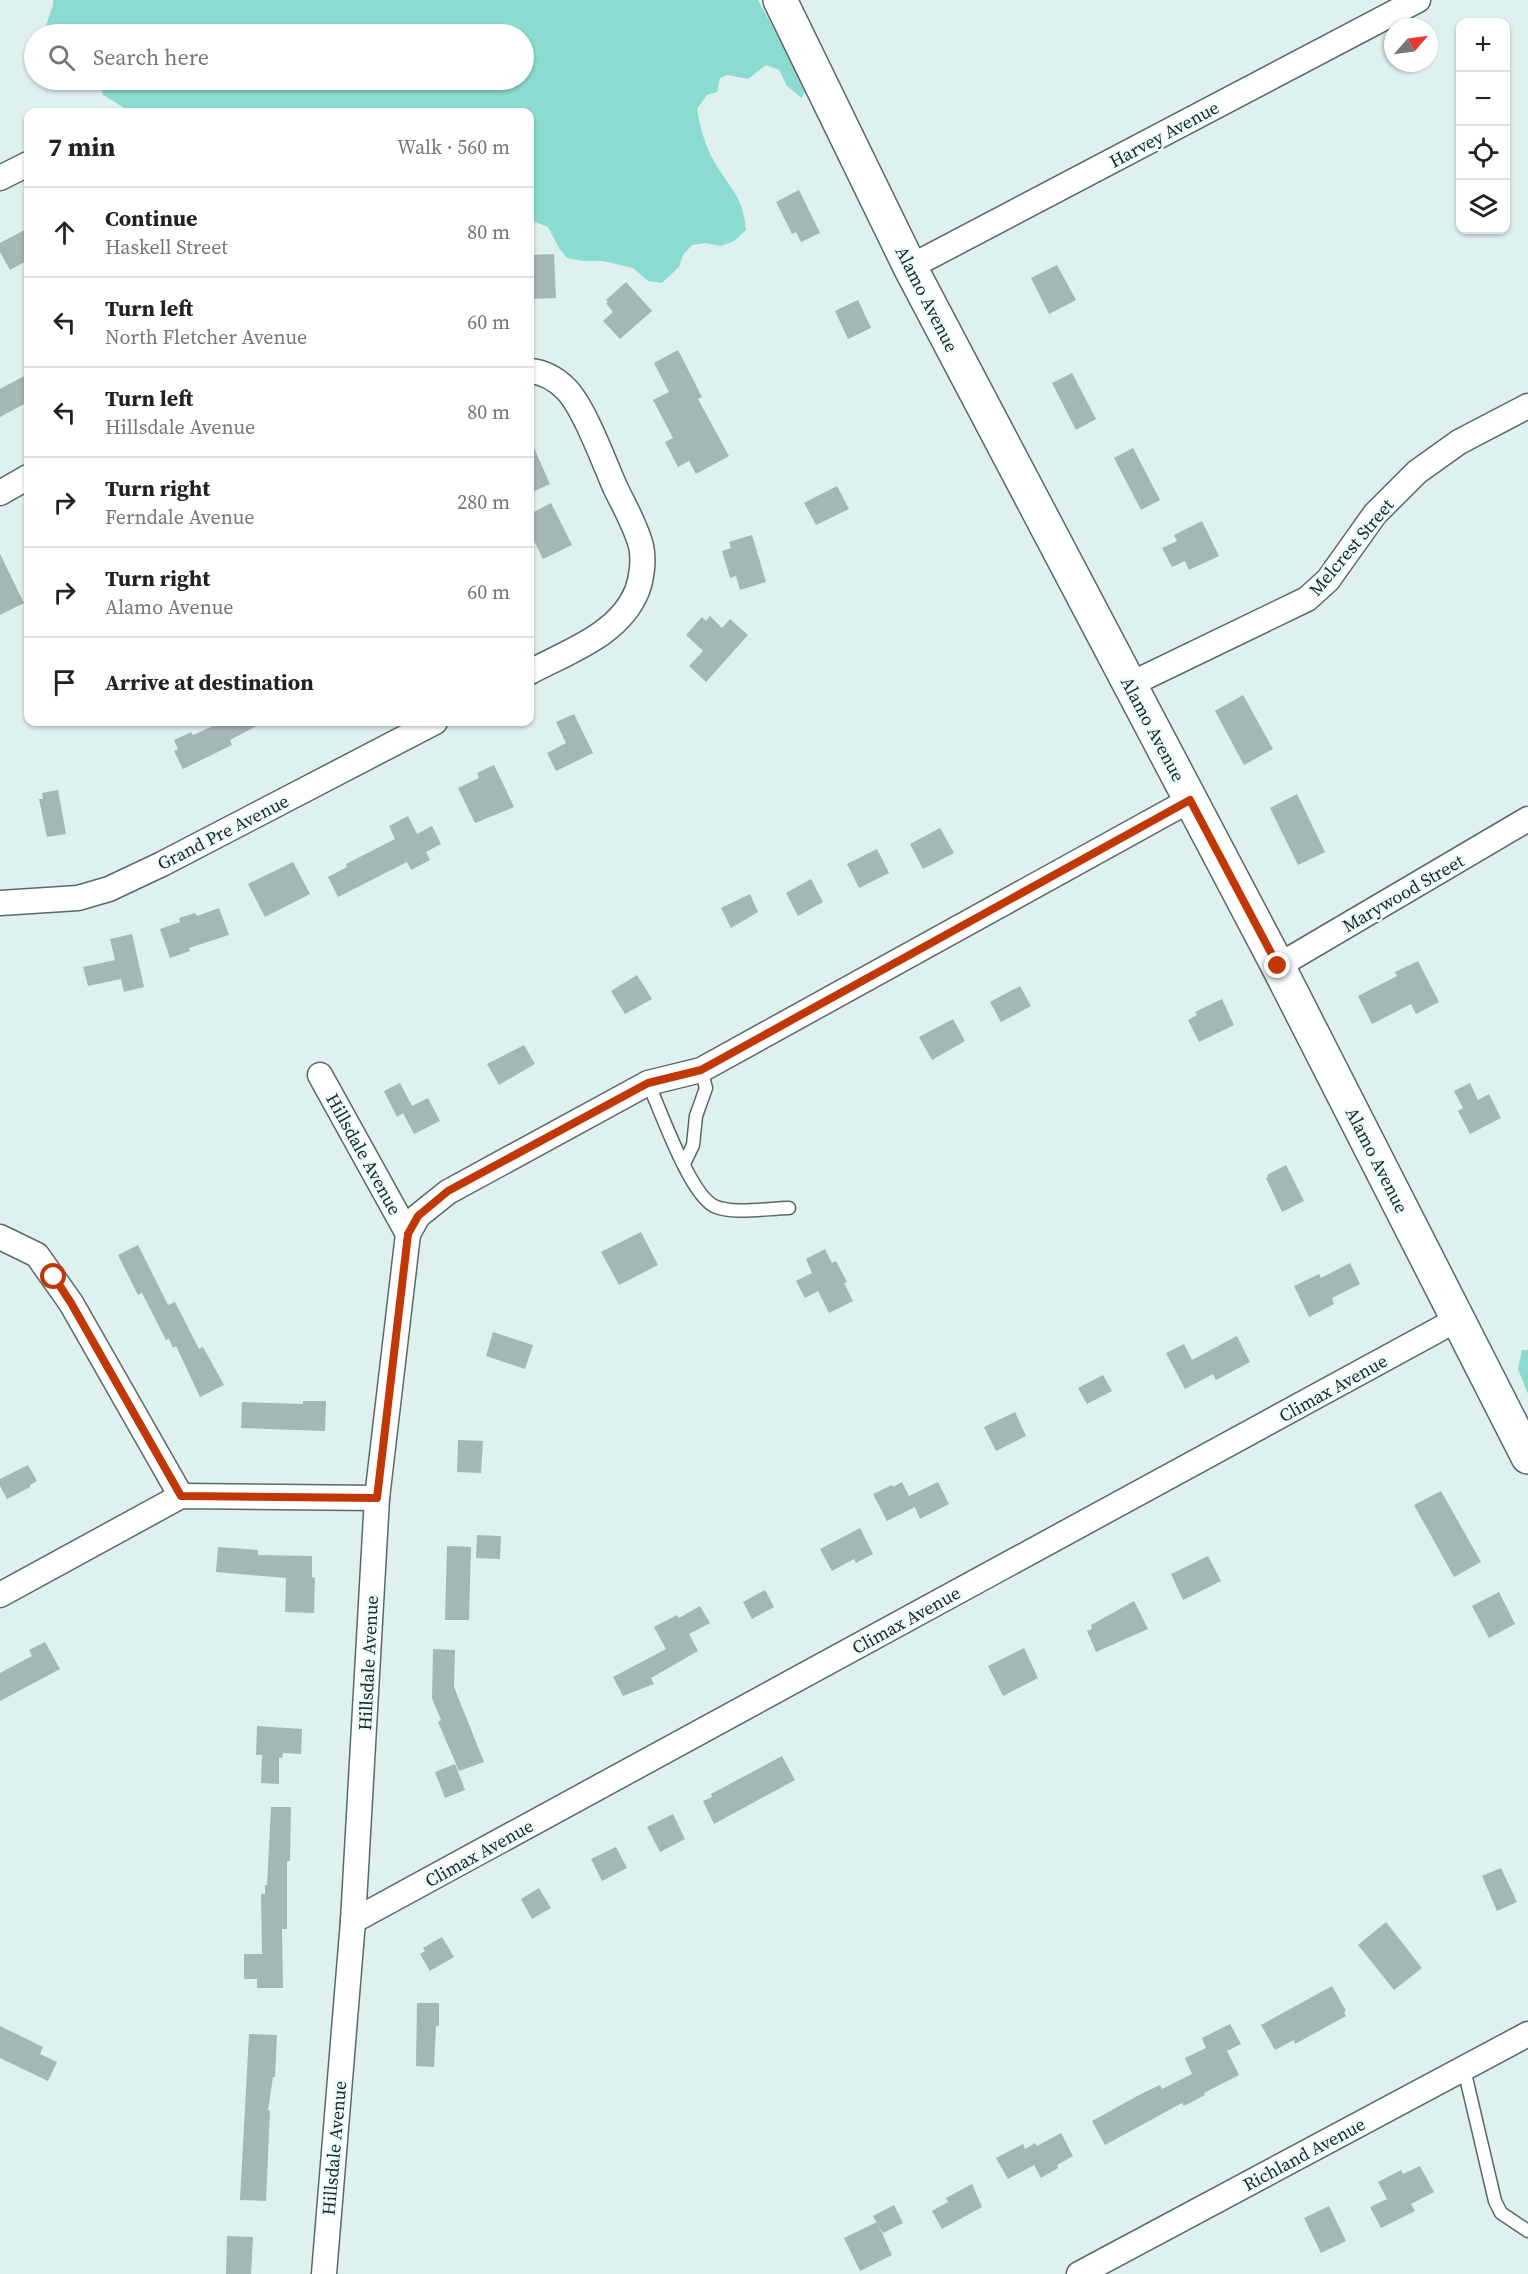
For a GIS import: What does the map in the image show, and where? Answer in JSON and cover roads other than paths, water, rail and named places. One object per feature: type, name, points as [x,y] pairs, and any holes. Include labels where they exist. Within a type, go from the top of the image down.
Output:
[{"type":"street","name":"Alamo Avenue","points":[[780,0],[910,267],[1278,966],[1528,1457]]},
{"type":"street","name":"Harvey Avenue","points":[[910,267],[1418,0]]},
{"type":"street","points":[[0,178],[24,166]]},
{"type":"street","points":[[534,372],[552,378],[567,390],[581,412],[631,521],[643,559],[638,589],[629,607],[617,623],[603,633],[534,670]]},
{"type":"street","name":"Melcrest Street","points":[[1129,685],[1307,599],[1328,580],[1375,514],[1418,472],[1459,442],[1528,406]]},
{"type":"street","points":[[0,493],[24,479]]},
{"type":"street","name":"Grand Pre Avenue","points":[[0,903],[78,898],[109,889],[172,859],[427,726]]},
{"type":"street","points":[[408,1234],[418,1216],[448,1191],[648,1083],[701,1070],[1190,800]]},
{"type":"street","name":"Marywood Street","points":[[1278,966],[1528,819]]},
{"type":"street","name":"Hillsdale Avenue","points":[[320,1075],[408,1234],[377,1498],[353,1921],[324,2274]]},
{"type":"street","points":[[0,1237],[37,1255],[54,1277],[181,1496]]},
{"type":"street","name":"Climax Avenue","points":[[353,1921],[1458,1319]]},
{"type":"street","points":[[0,1595],[181,1496],[377,1498]]},
{"type":"street","name":"Richland Avenue","points":[[1079,2274],[1528,2034]]},
{"type":"lane","points":[[684,1164],[693,1145],[696,1116],[706,1088],[701,1070]]},
{"type":"lane","points":[[648,1083],[684,1164],[700,1193],[714,1206],[732,1210],[789,1208]]},
{"type":"lane","points":[[1464,2069],[1496,2201],[1501,2213],[1528,2231]]}]
